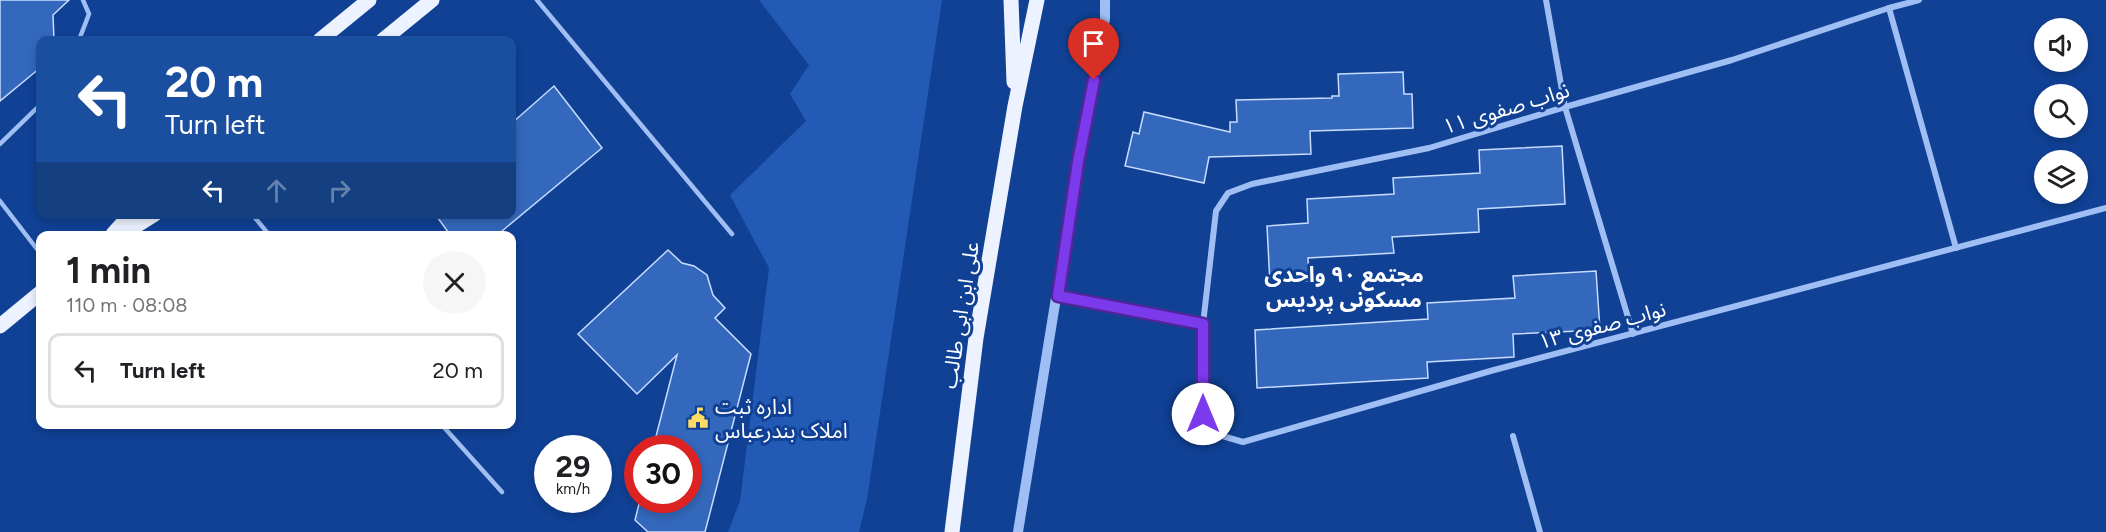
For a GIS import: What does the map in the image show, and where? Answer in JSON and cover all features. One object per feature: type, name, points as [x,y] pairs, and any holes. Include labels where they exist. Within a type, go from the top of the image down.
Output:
[{"type":"main road","points":[[326,36],[369,0]]},
{"type":"main road","points":[[388,36],[432,0]]},
{"type":"main road","points":[[1011,0],[1015,106]]},
{"type":"main road","points":[[1015,106],[1037,0]]},
{"type":"main road","name":"علی ابن ابی طالب","points":[[952,532],[976,338],[1015,106]]},
{"type":"main road","points":[[116,231],[127,219]]},
{"type":"main road","points":[[128,231],[147,219]]},
{"type":"main road","points":[[0,326],[36,296]]},
{"type":"street","points":[[1018,532],[1078,162],[1105,19],[1105,0]]},
{"type":"street","points":[[1546,0],[1565,107],[1633,334]]},
{"type":"street","name":"نواب صفوی ۱۱","points":[[1203,324],[1216,211],[1228,193],[1252,184],[1429,148],[1732,60],[1888,8],[1919,0]]},
{"type":"street","points":[[1888,8],[1956,248]]},
{"type":"street","name":"نواب صفوی ۱۳","points":[[1203,324],[1203,414],[1219,435],[1243,442],[1483,374],[2106,208]]},
{"type":"street","points":[[1058,296],[1203,324]]},
{"type":"street","points":[[1513,436],[1540,532]]},
{"type":"lane","points":[[81,36],[89,14],[83,0]]},
{"type":"lane","points":[[537,0],[732,234]]},
{"type":"lane","points":[[0,144],[36,109]]},
{"type":"lane","points":[[0,201],[36,248]]},
{"type":"lane","points":[[256,219],[266,231]]},
{"type":"lane","points":[[445,429],[502,492]]},
{"type":"shaded area","points":[[759,0],[942,0],[867,499],[859,532],[728,532],[740,501],[769,268],[730,195],[806,121],[790,94],[809,65]]},
{"type":"building","points":[[0,0],[69,0],[53,15],[54,36],[36,36],[36,71],[0,101]]},
{"type":"building","points":[[1403,72],[1404,94],[1412,94],[1413,128],[1310,131],[1311,154],[1209,157],[1204,183],[1125,166],[1133,132],[1139,134],[1144,112],[1230,132],[1230,122],[1237,122],[1236,100],[1332,98],[1332,96],[1339,96],[1338,74]]},
{"type":"building","points":[[554,86],[602,148],[502,231],[447,231],[439,219],[516,219],[516,119]]},
{"type":"building","points":[[1562,146],[1565,204],[1478,209],[1479,232],[1392,237],[1394,253],[1308,258],[1309,281],[1270,284],[1267,226],[1308,223],[1307,199],[1394,194],[1393,178],[1480,173],[1479,150]]},
{"type":"building","points":[[668,250],[682,263],[694,266],[707,275],[713,295],[725,308],[715,318],[751,354],[705,532],[648,532],[635,520],[637,513],[702,513],[702,435],[656,435],[677,355],[637,394],[578,334]]},
{"type":"building","points":[[1596,271],[1600,330],[1513,334],[1514,357],[1427,362],[1428,378],[1257,388],[1255,330],[1428,319],[1427,303],[1515,298],[1513,276]]},
{"type":"place","name":"اداره ثبت املاک بندرعباس","points":[[698,418]]},
{"type":"district","name":"مجتمع ٩٠ واحدی مسکونی پردیس","points":[[1344,286]]},
{"type":"route","points":[[1094,80],[1078,162],[1058,296],[1203,324],[1203,414]]}]
